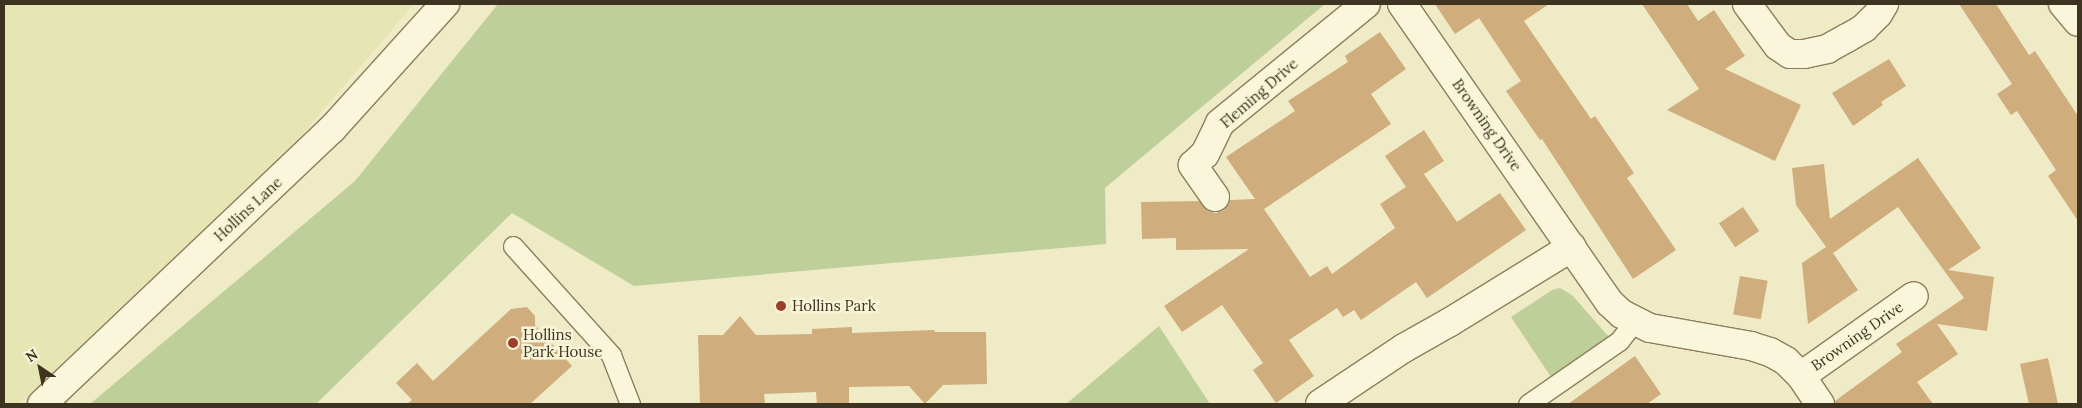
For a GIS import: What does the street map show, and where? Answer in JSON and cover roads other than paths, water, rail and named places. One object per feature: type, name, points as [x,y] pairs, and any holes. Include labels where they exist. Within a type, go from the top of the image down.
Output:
[{"type":"street","name":"Hollins Lane","points":[[42,404],[332,129],[445,4]]},
{"type":"street","name":"Fleming Drive","points":[[1215,197],[1193,165],[1205,154],[1220,122],[1366,4]]},
{"type":"street","name":"Browning Drive","points":[[1402,4],[1610,303],[1634,322],[1650,328],[1751,346],[1770,352],[1786,361],[1801,376],[1820,404]]},
{"type":"street","points":[[1748,4],[1778,46],[1790,54],[1804,54],[1827,49],[1864,28],[1878,14],[1884,4]]},
{"type":"street","points":[[2063,4],[2078,22]]},
{"type":"street","points":[[1320,404],[1404,348],[1572,247]]},
{"type":"street","name":"Browning Drive","points":[[1801,376],[1914,296]]},
{"type":"lane","points":[[513,246],[612,355],[630,404]]},
{"type":"lane","points":[[1528,404],[1619,341],[1634,322]]},
{"type":"place","name":"Hollins Park","points":[[781,306]]},
{"type":"place","name":"Hollins Park House","points":[[513,343]]}]
